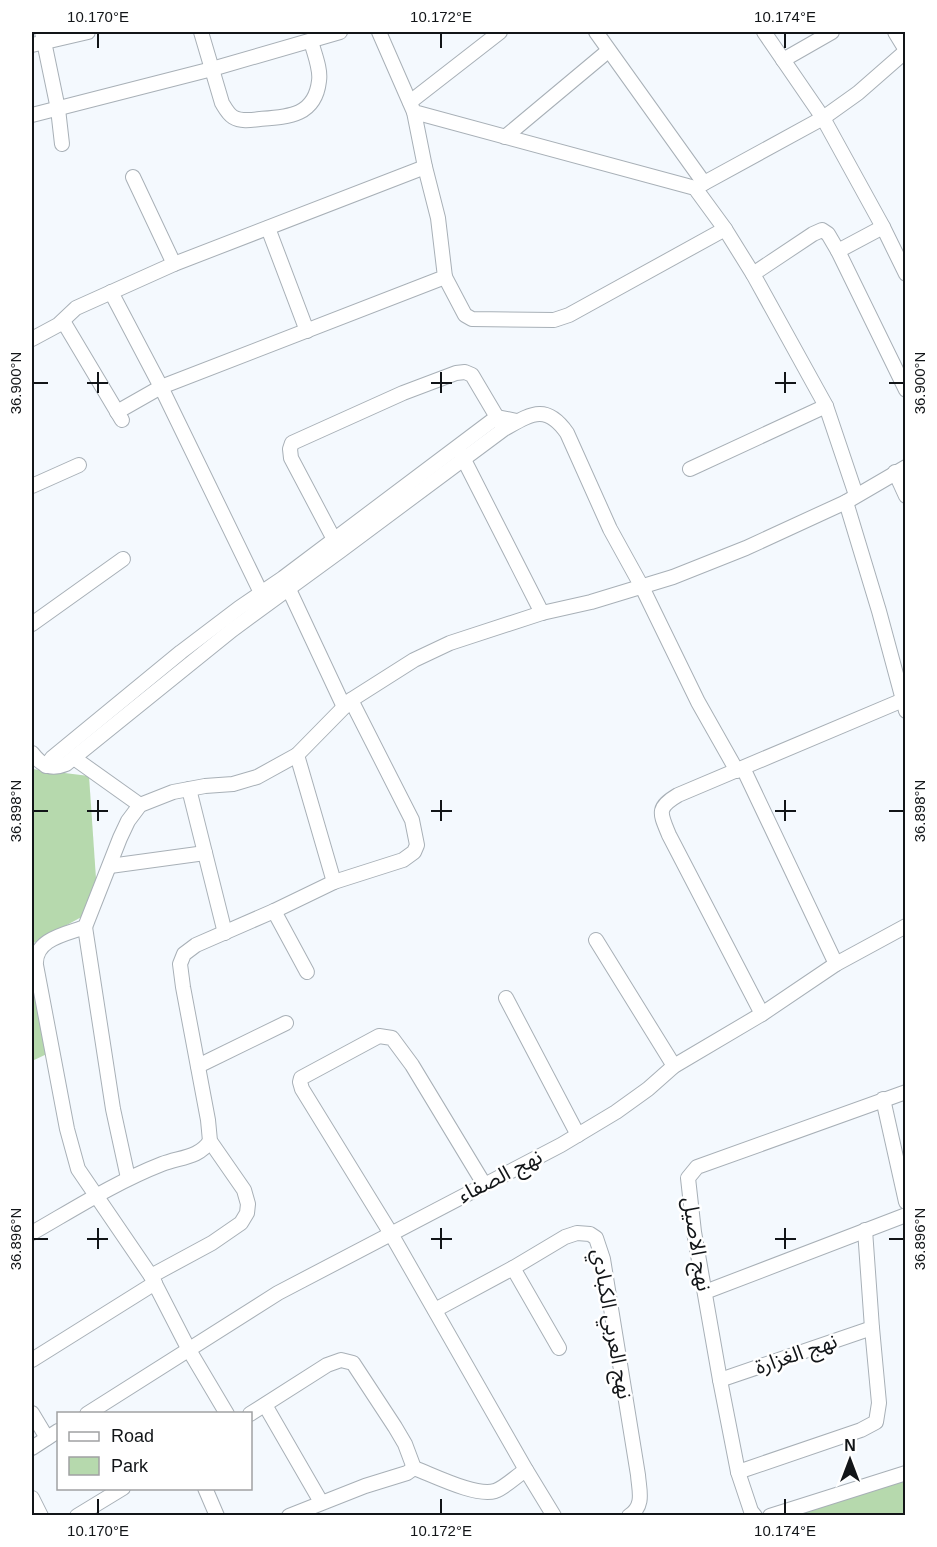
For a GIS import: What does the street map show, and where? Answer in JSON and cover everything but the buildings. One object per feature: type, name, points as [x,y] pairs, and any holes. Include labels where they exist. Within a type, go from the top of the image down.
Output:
[{"type":"street","points":[[62,144],[58,109],[40,40],[88,32]]},
{"type":"street","points":[[201,32],[222,103],[234,118],[245,120],[292,116],[303,112],[311,104],[319,83],[311,41]]},
{"type":"street","points":[[32,115],[212,69],[340,32]]},
{"type":"street","points":[[379,32],[412,107],[438,218],[445,278],[465,315],[472,319],[554,320],[569,315],[725,229]]},
{"type":"street","points":[[412,107],[500,32]]},
{"type":"street","points":[[596,32],[699,185],[753,274],[826,406],[904,705],[678,795],[664,804],[661,812],[669,835],[762,1014]]},
{"type":"street","points":[[764,32],[823,118],[906,274]]},
{"type":"street","points":[[783,60],[832,32]]},
{"type":"street","points":[[412,107],[505,138],[699,185],[823,118],[858,93],[906,50],[895,32]]},
{"type":"street","points":[[505,138],[608,51]]},
{"type":"street","points":[[32,339],[63,321],[76,308],[174,264],[425,167]]},
{"type":"street","points":[[133,177],[174,264]]},
{"type":"street","points":[[838,251],[883,227]]},
{"type":"street","points":[[268,228],[307,331]]},
{"type":"street","points":[[753,274],[818,231],[822,230],[828,234],[906,390]]},
{"type":"street","points":[[63,321],[119,416],[161,387],[445,278]]},
{"type":"street","points":[[111,292],[161,387],[263,598]]},
{"type":"street","points":[[338,546],[291,458],[292,443],[392,398],[460,372],[472,375],[500,423]]},
{"type":"street","points":[[690,469],[826,406]]},
{"type":"street","points":[[46,766],[52,758],[181,652],[286,584],[414,494],[500,423],[517,421],[538,414],[549,415],[558,420],[567,433],[610,529],[642,587],[698,702],[740,770],[836,964]]},
{"type":"street","points":[[461,454],[542,613]]},
{"type":"street","points":[[32,486],[79,465]]},
{"type":"street","points":[[128,1178],[113,1109],[85,927],[128,821],[140,805],[173,792],[232,784],[257,777],[297,755],[347,704],[414,660],[450,643],[542,613],[642,587],[746,548],[851,498],[900,470],[906,496]]},
{"type":"street","points":[[32,624],[123,560]]},
{"type":"street","points":[[32,1360],[212,1243],[241,1223],[247,1213],[249,1203],[244,1190],[210,1141],[180,964],[184,954],[196,945],[334,882],[404,860],[414,852],[417,845],[412,820],[347,704],[286,584]]},
{"type":"street","points":[[32,753],[46,766],[56,767],[74,758],[263,598]]},
{"type":"street","points":[[297,755],[334,882]]},
{"type":"street","points":[[74,758],[140,805]]},
{"type":"street","points":[[189,789],[225,933]]},
{"type":"street","points":[[110,866],[205,853]]},
{"type":"street","points":[[274,911],[307,972]]},
{"type":"street","name":"نهج الصفاء","points":[[89,1412],[278,1293],[578,1135],[648,1089],[674,1066],[762,1014],[836,964],[906,926]]},
{"type":"street","points":[[85,927],[51,939],[42,945],[35,957],[72,1151],[78,1169],[98,1195],[153,1280],[189,1350],[226,1412]]},
{"type":"street","points":[[596,940],[674,1066]]},
{"type":"street","points":[[506,998],[578,1135]]},
{"type":"street","points":[[198,1066],[286,1023]]},
{"type":"street","points":[[484,1185],[392,1038],[379,1036],[301,1078],[302,1089],[390,1232],[554,1515]]},
{"type":"street","name":"نهج الاصيل","points":[[755,1515],[751,1511],[738,1472],[688,1193],[688,1178],[692,1171],[703,1164],[906,1092]]},
{"type":"street","points":[[883,1099],[906,1202]]},
{"type":"street","points":[[32,1233],[128,1178],[197,1154],[210,1141]]},
{"type":"street","points":[[705,1292],[906,1215]]},
{"type":"street","points":[[738,1472],[861,1430],[876,1422],[879,1403],[866,1230]]},
{"type":"street","name":"نهج العربي الكبادي","points":[[435,1310],[565,1237],[577,1233],[590,1234],[596,1238],[603,1259],[638,1475],[640,1503],[636,1511],[629,1515]]},
{"type":"street","points":[[513,1268],[559,1348]]},
{"type":"street","name":"نهج الغزارة","points":[[720,1380],[872,1328]]},
{"type":"street","points":[[252,1413],[327,1365],[341,1360],[353,1363],[405,1444],[414,1468],[459,1485],[488,1492],[499,1489],[526,1470]]},
{"type":"street","points":[[265,1405],[321,1502]]},
{"type":"street","points":[[32,1413],[53,1434],[32,1448]]},
{"type":"street","points":[[289,1515],[365,1486],[399,1476],[414,1468]]},
{"type":"street","points":[[770,1515],[906,1473]]},
{"type":"street","points":[[77,1515],[120,1490]]},
{"type":"street","points":[[206,1490],[217,1515]]},
{"type":"street","points":[[32,1498],[41,1515]]},
{"type":"green space","points":[[32,769],[89,776],[98,908],[32,944]]},
{"type":"green space","points":[[32,967],[49,1053],[32,1061]]},
{"type":"green space","points":[[905,1479],[905,1515],[797,1515]]}]
